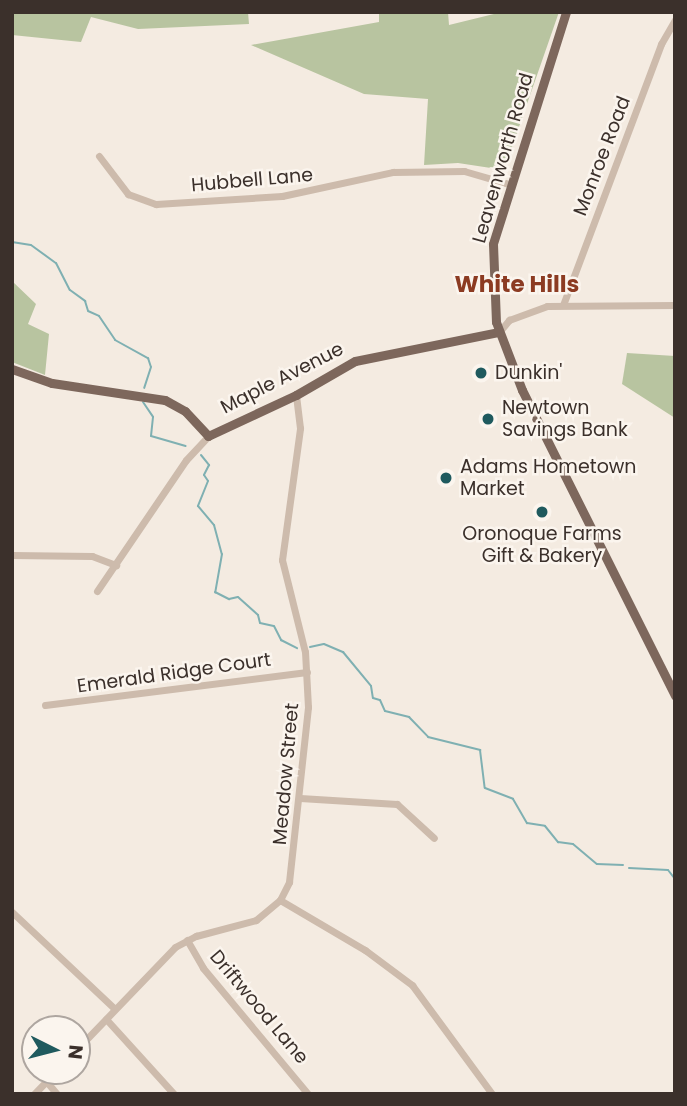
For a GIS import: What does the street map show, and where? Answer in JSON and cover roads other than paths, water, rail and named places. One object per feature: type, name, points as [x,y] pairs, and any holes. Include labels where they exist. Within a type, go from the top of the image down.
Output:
[{"type":"main road","name":"Leavenworth Road","points":[[566,12],[509,184],[491,266],[499,332],[522,390],[675,695]]},
{"type":"main road","name":"Maple Avenue","points":[[12,369],[52,383],[165,400],[185,411],[208,436],[296,395],[336,370],[374,354],[499,332]]},
{"type":"street","name":"Monroe Road","points":[[563,305],[662,44],[675,20]]},
{"type":"street","name":"Hubbell Lane","points":[[99,156],[128,194],[156,204],[291,194],[393,172],[464,170],[509,184]]},
{"type":"street","points":[[499,332],[509,320],[533,309],[563,305],[675,305]]},
{"type":"street","name":"Meadow Street","points":[[280,900],[293,872],[307,672],[282,560],[300,428],[296,395]]},
{"type":"street","points":[[97,591],[186,460],[208,436]]},
{"type":"street","points":[[12,555],[92,556],[116,565]]},
{"type":"street","name":"Emerald Ridge Court","points":[[45,705],[307,672]]},
{"type":"street","points":[[300,799],[397,804],[434,838]]},
{"type":"street","points":[[91,1035],[169,953],[187,940],[244,925],[280,900],[365,950],[412,985],[492,1094]]},
{"type":"street","points":[[12,912],[115,1009]]},
{"type":"street","name":"Driftwood Lane","points":[[187,940],[203,968],[308,1094]]},
{"type":"street","points":[[106,1019],[174,1094]]},
{"type":"waterway","points":[[12,242],[31,245],[56,263],[70,290],[85,301],[88,311],[99,316],[115,340],[148,358],[151,367],[144,388]]},
{"type":"waterway","points":[[143,402],[153,417],[151,436],[186,446]]},
{"type":"waterway","points":[[201,455],[209,465],[204,475],[208,481],[198,506],[214,525],[222,554],[215,592],[229,599],[238,597],[258,615],[260,623],[274,626],[281,640],[297,648]]},
{"type":"waterway","points":[[310,647],[324,644],[343,652],[371,686],[373,698],[380,700],[385,711],[409,717],[428,737],[480,750],[485,788],[513,799],[527,823],[545,826],[558,842],[573,844],[597,864],[623,865]]},
{"type":"waterway","points":[[629,868],[668,870],[675,879]]},
{"type":"place","name":"Dunkin'","points":[[481,373]]},
{"type":"place","name":"Newtown Savings Bank","points":[[488,419]]},
{"type":"place","name":"Adams Hometown Market","points":[[446,478]]},
{"type":"place","name":"Oronoque Farms Gift & Bakery","points":[[542,512]]},
{"type":"district","name":"White Hills","points":[[517,284]]}]
